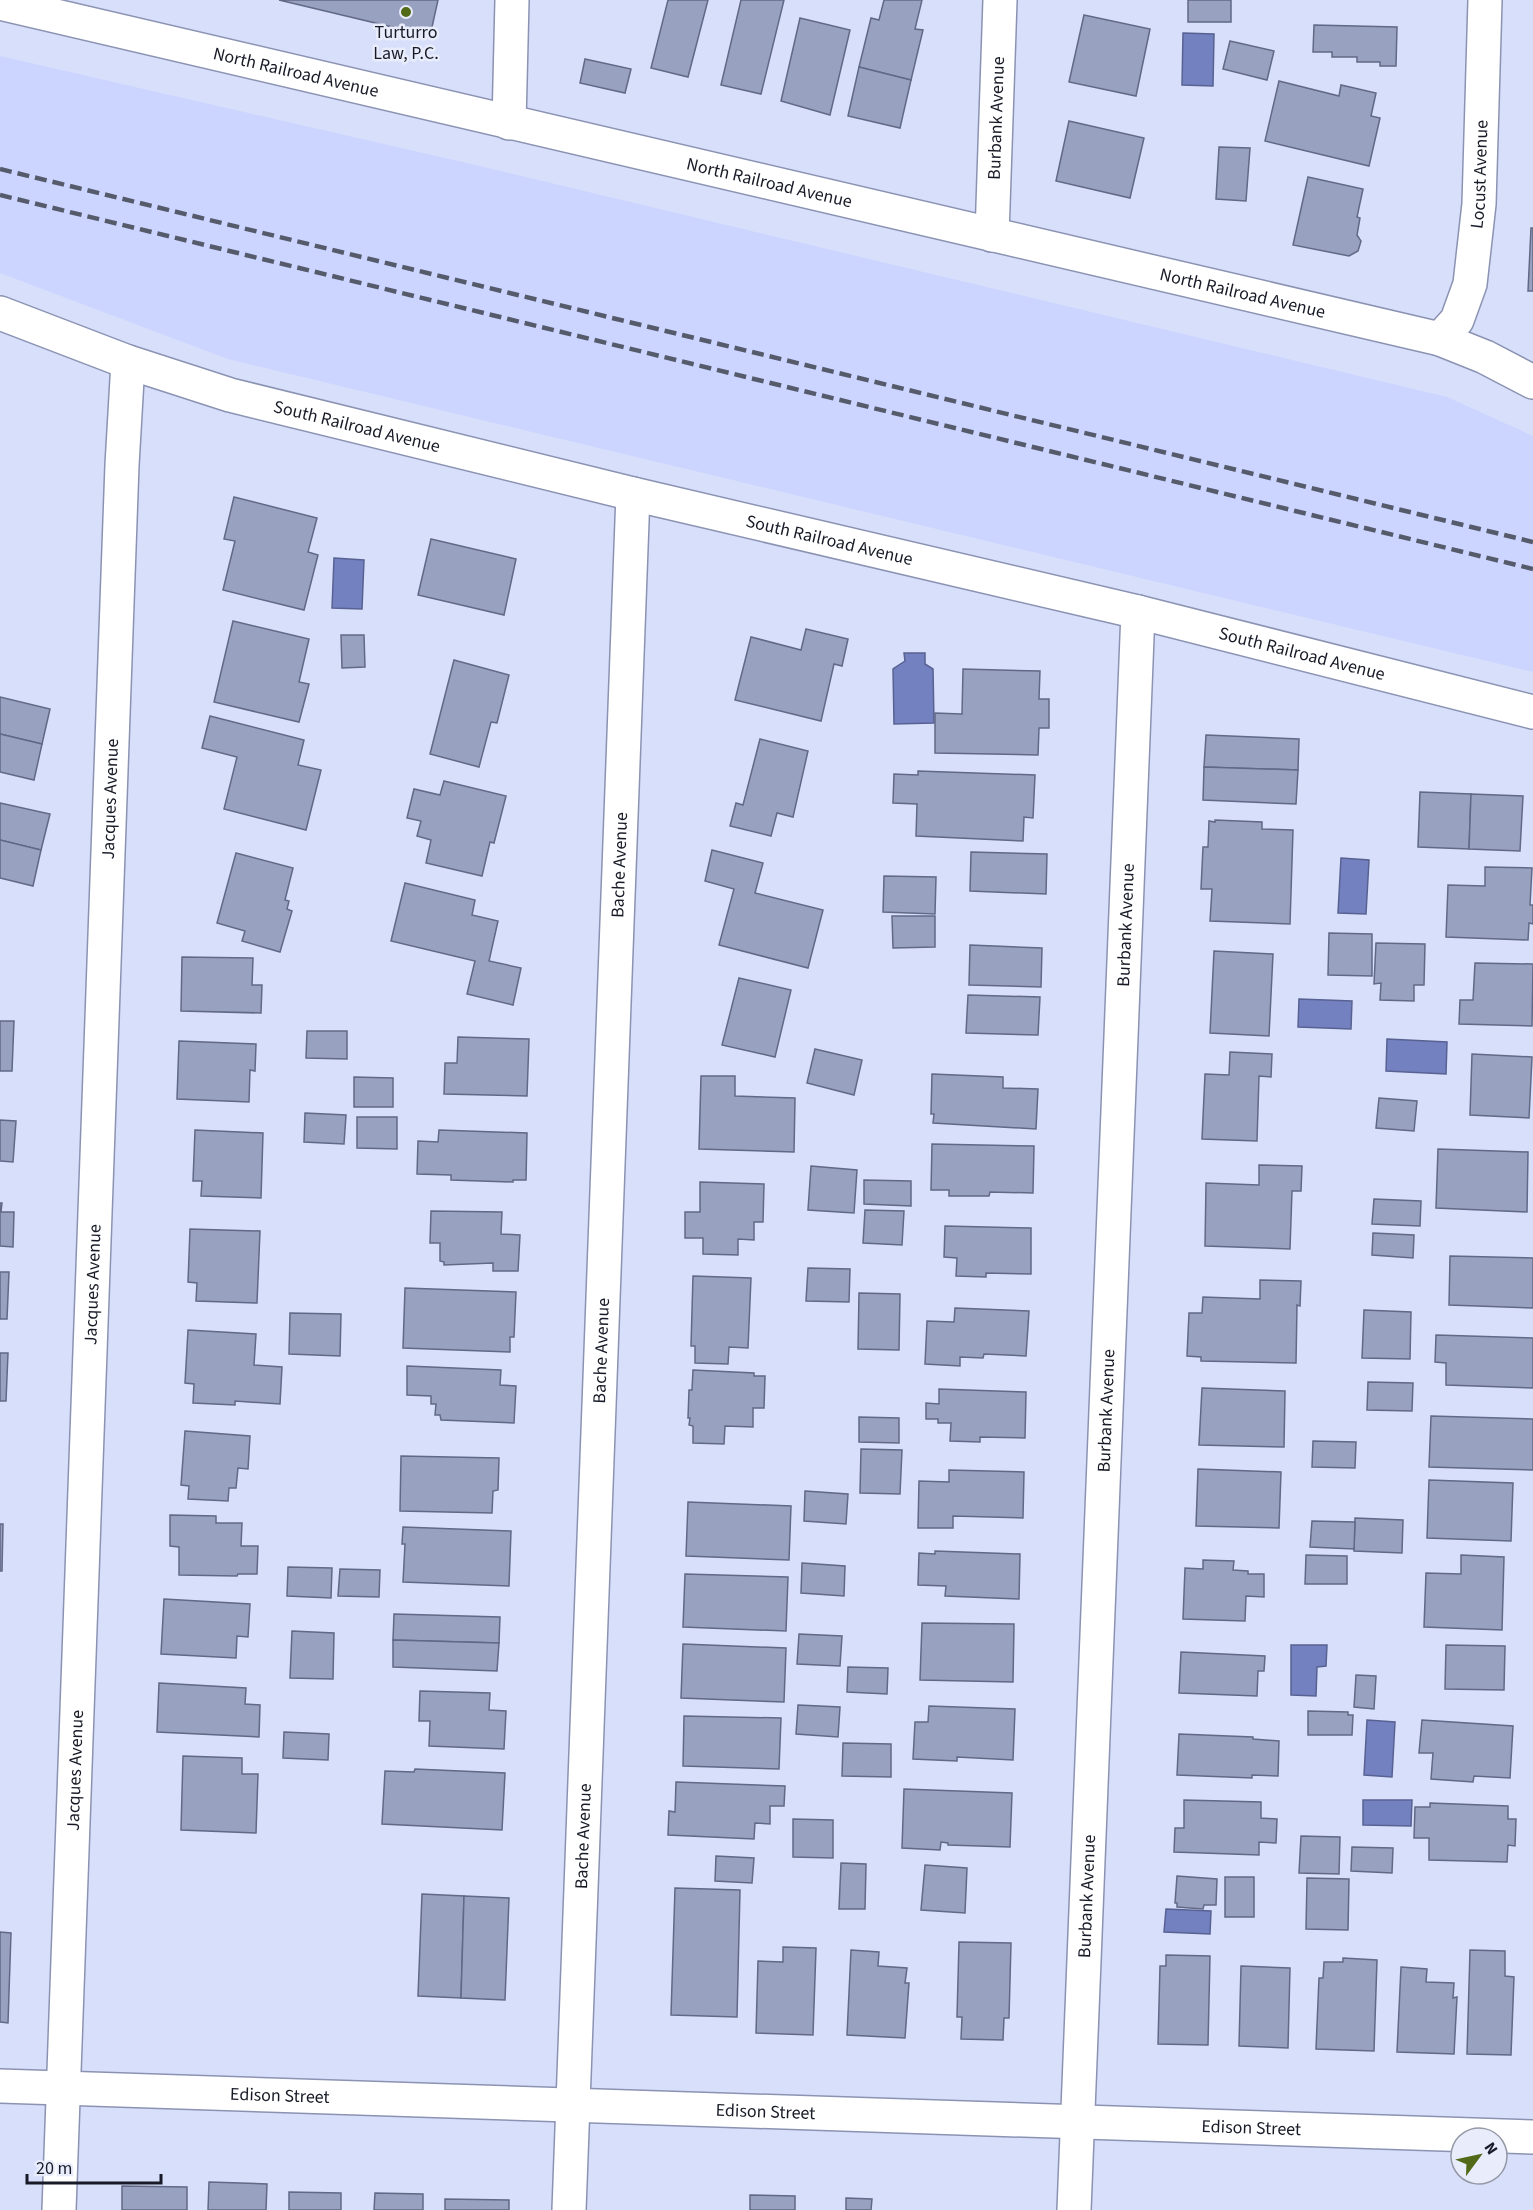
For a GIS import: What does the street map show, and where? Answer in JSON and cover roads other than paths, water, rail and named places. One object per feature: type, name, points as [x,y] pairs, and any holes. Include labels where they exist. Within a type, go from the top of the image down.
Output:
[{"type":"street","points":[[509,123],[512,0]]},
{"type":"street","name":"Burbank Avenue","points":[[992,235],[1000,0]]},
{"type":"street","name":"Locust Avenue","points":[[1440,339],[1457,320],[1470,285],[1479,204],[1485,0]]},
{"type":"street","name":"North Railroad Avenue","points":[[11,3],[509,123],[1440,339],[1477,353],[1533,382]]},
{"type":"street","name":"South Railroad Avenue","points":[[0,313],[128,362],[230,395],[633,494],[1137,612],[1533,711]]},
{"type":"street","name":"Jacques Avenue","points":[[59,2210],[117,596],[128,362]]},
{"type":"street","name":"Bache Avenue","points":[[569,2210],[633,494]]},
{"type":"street","name":"Burbank Avenue","points":[[1074,2210],[1137,612]]},
{"type":"street","name":"Edison Street","points":[[0,2086],[1533,2137]]},
{"type":"railway","points":[[0,169],[1533,542]]},
{"type":"railway","points":[[0,195],[1533,569]]},
{"type":"place","name":"Turturro Law, P.C.","points":[[406,12]]}]
